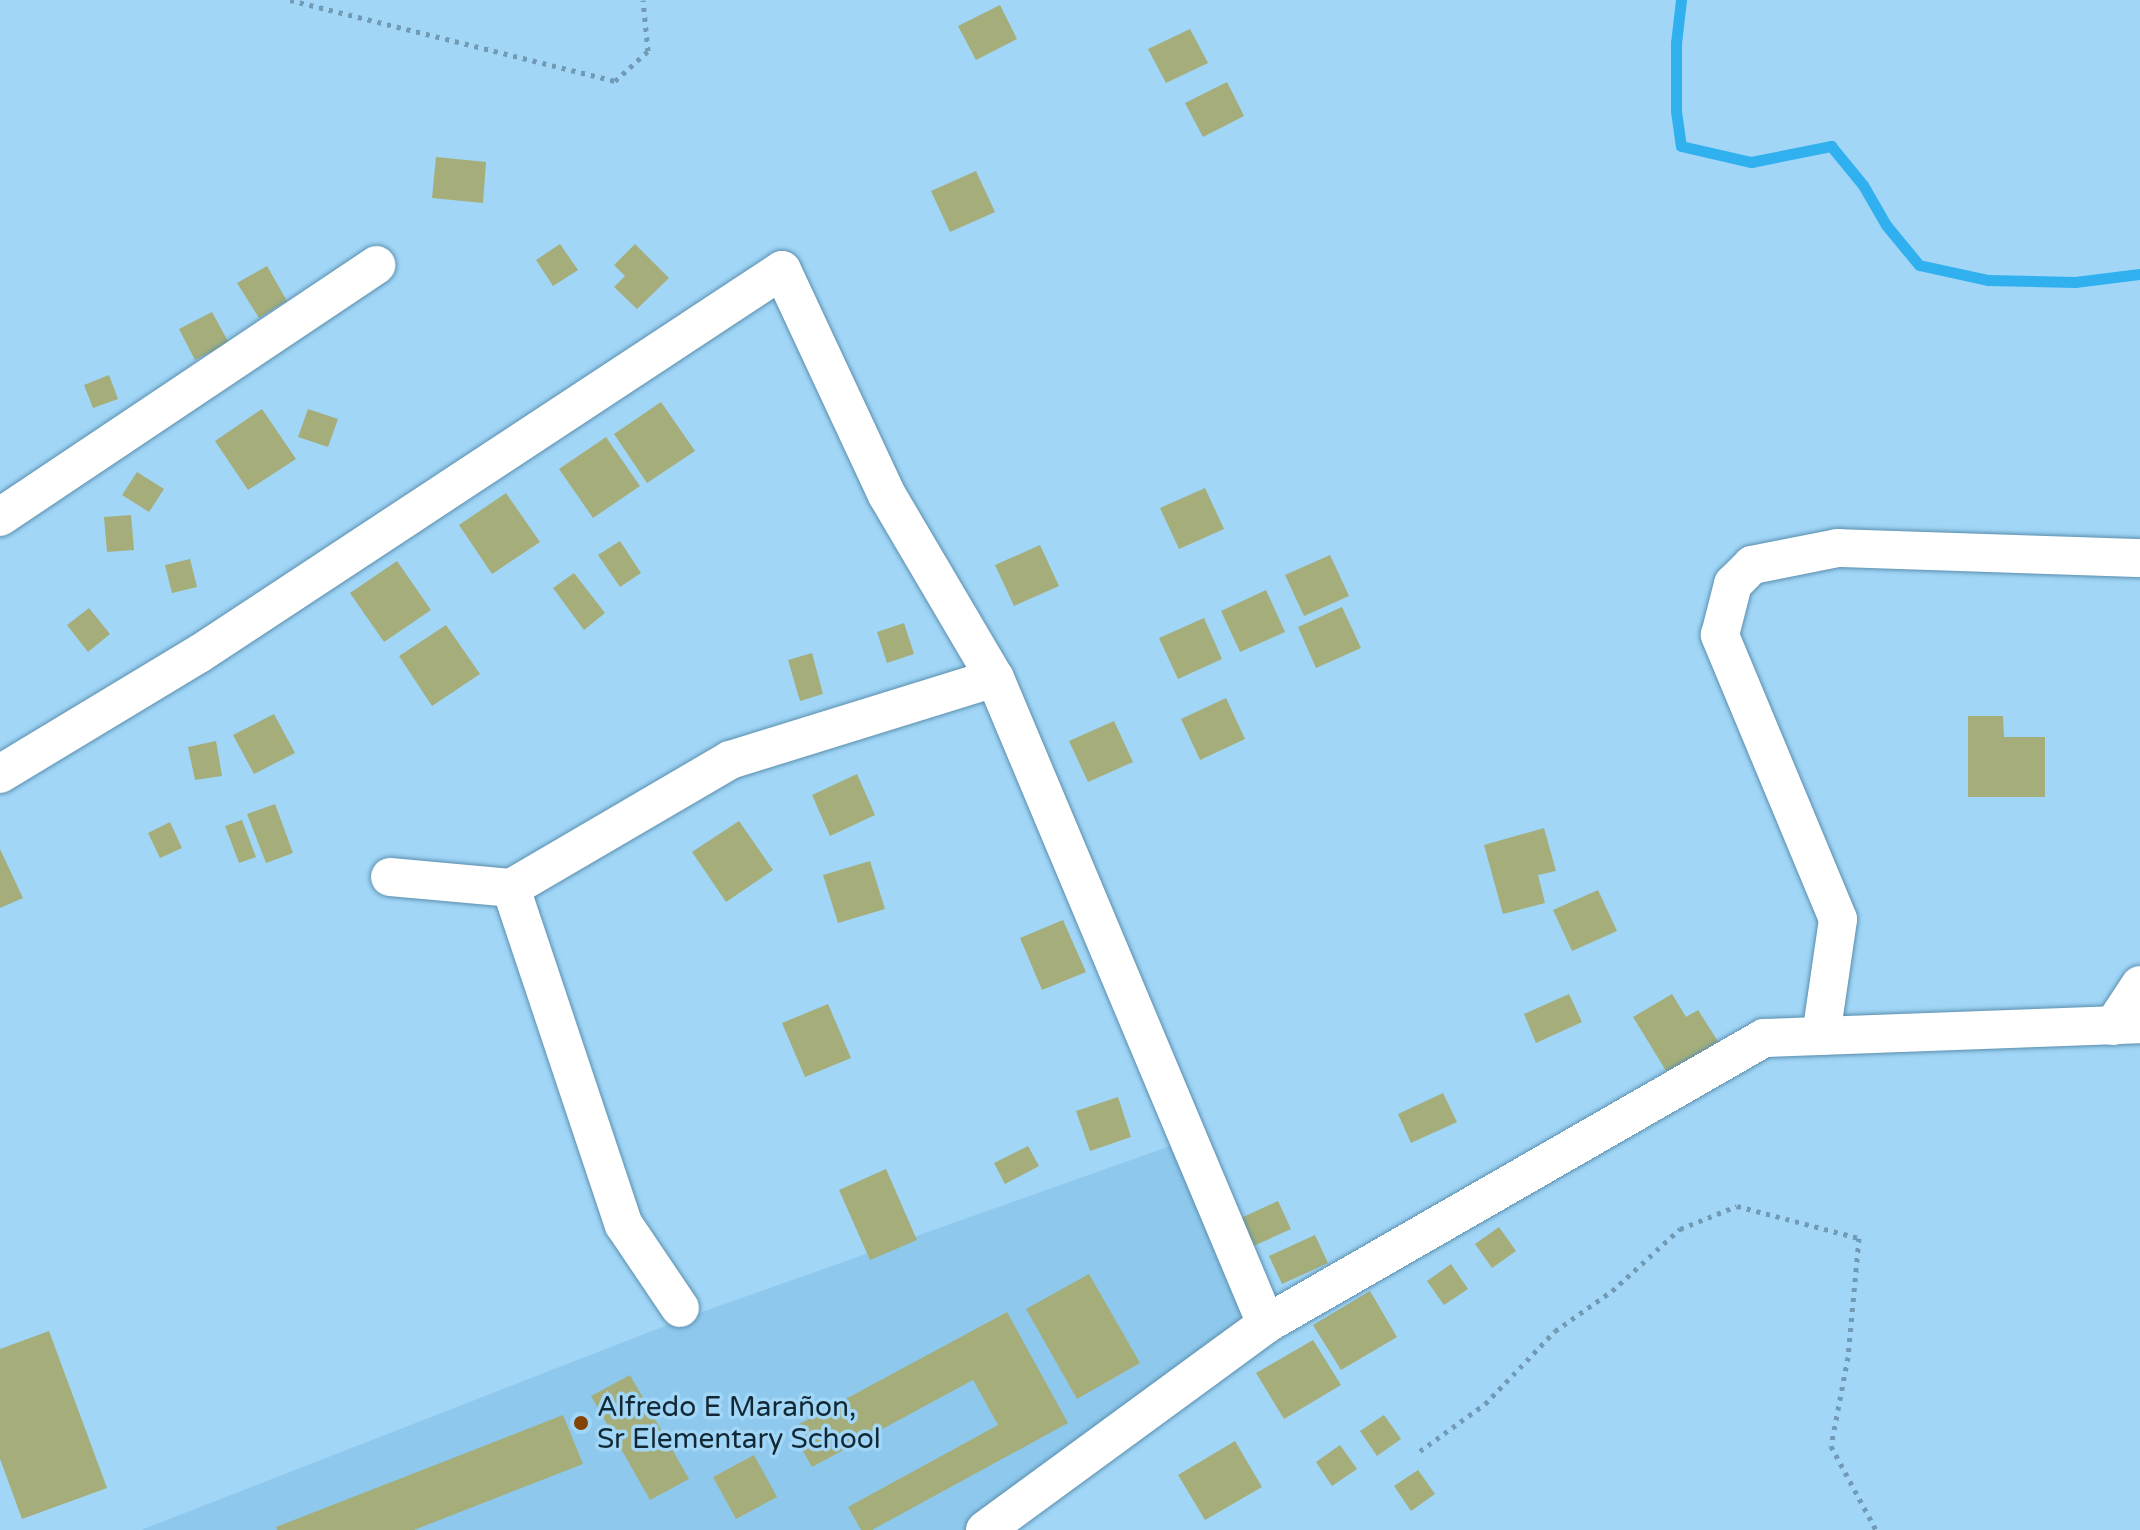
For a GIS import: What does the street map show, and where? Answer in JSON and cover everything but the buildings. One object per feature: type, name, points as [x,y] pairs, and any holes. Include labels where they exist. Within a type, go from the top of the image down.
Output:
[{"type":"street","points":[[0,517],[377,265]]},
{"type":"street","points":[[0,774],[212,646],[782,270],[887,495],[995,678],[1266,1324]]},
{"type":"street","points":[[1821,1036],[1838,919],[1720,635],[1733,584],[1752,565],[1838,548],[2140,558]]},
{"type":"street","points":[[390,877],[511,888],[730,760],[995,678]]},
{"type":"street","points":[[511,888],[624,1225],[680,1308]]},
{"type":"street","points":[[985,1530],[1266,1324],[1764,1038],[2127,1025],[2140,985]]},
{"type":"path","points":[[290,0],[615,81],[648,51],[643,0]]},
{"type":"path","points":[[1420,1451],[1485,1404],[1555,1331],[1612,1291],[1680,1229],[1737,1206],[1859,1238],[1848,1357],[1831,1446],[1876,1530]]},
{"type":"shaded area","points":[[1176,1144],[1248,1320],[965,1530],[141,1530],[688,1317]]},
{"type":"waterway","points":[[1681,0],[1676,43],[1676,111],[1681,146],[1751,162],[1831,146],[1863,185],[1886,225],[1919,265],[1988,280],[2075,282],[2140,274]]},
{"type":"place","name":"Alfredo E Marañon, Sr Elementary School","points":[[581,1423]]}]
